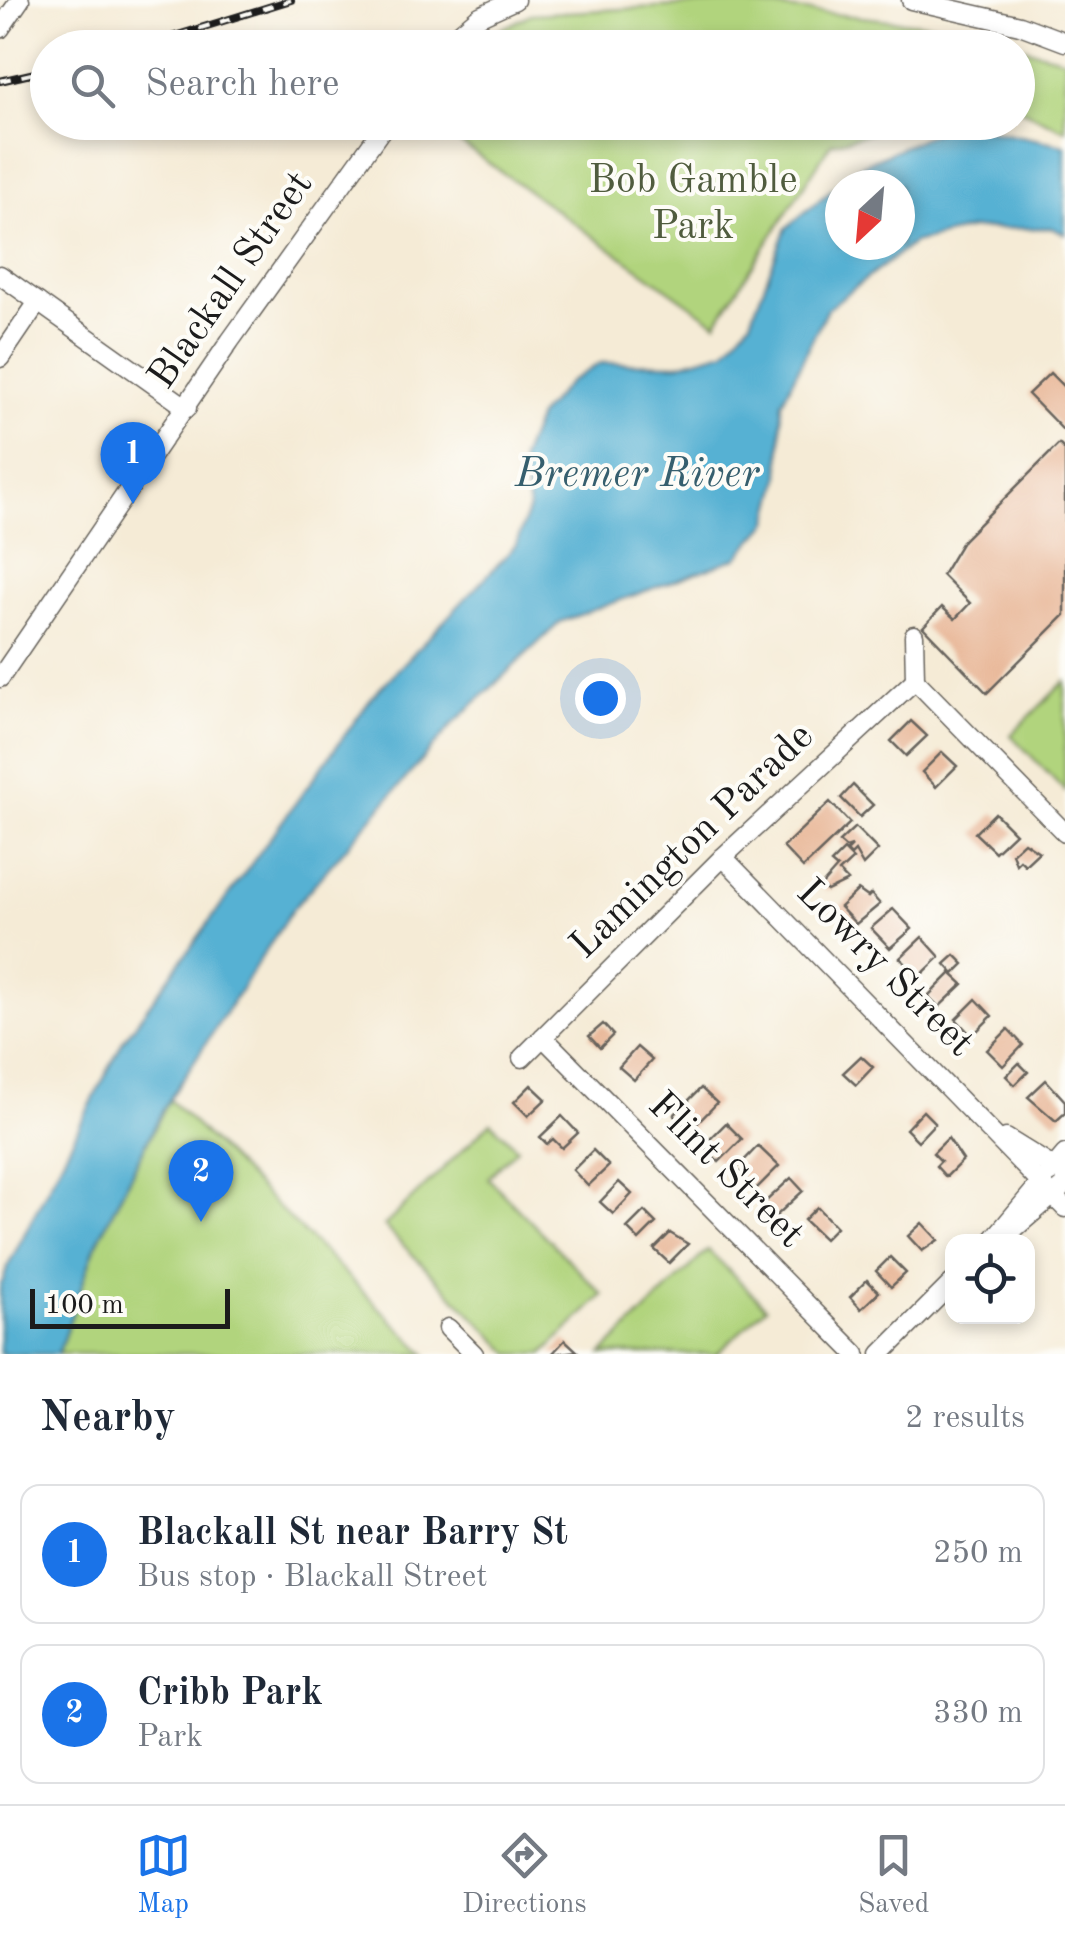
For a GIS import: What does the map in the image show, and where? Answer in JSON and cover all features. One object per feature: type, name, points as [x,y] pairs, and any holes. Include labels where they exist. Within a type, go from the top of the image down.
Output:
[{"type":"street","points":[[1,25],[20,0]]},
{"type":"street","points":[[463,30],[480,16],[515,0]]},
{"type":"street","points":[[912,0],[1033,30]]},
{"type":"street","points":[[1035,31],[1065,42]]},
{"type":"street","name":"Blackall Street","points":[[0,678],[374,140]]},
{"type":"street","points":[[0,275],[187,408]]},
{"type":"street","points":[[0,358],[38,302]]},
{"type":"street","points":[[914,635],[914,680],[1065,833]]},
{"type":"street","name":"Lamington Parade","points":[[522,1058],[723,857],[914,680]]},
{"type":"street","name":"Lowry Street","points":[[723,857],[1039,1182],[1061,1196]]},
{"type":"street","name":"Flint Street","points":[[543,1037],[856,1354]]},
{"type":"street","name":"Lowry Street","points":[[994,1132],[1061,1165]]},
{"type":"street","points":[[997,1234],[1039,1182],[1061,1165]]},
{"type":"street","points":[[1009,1234],[1061,1196]]},
{"type":"street","points":[[881,1354],[945,1290]]},
{"type":"street","points":[[448,1328],[474,1354]]},
{"type":"green space","points":[[730,3],[955,30],[500,30],[531,14]]},
{"type":"green space","points":[[1035,51],[1065,59],[1065,130],[1035,116]]},
{"type":"green space","name":"Bob Gamble Park","points":[[456,140],[843,140],[831,143],[716,323]]},
{"type":"green space","points":[[1065,681],[1065,791],[1011,735]]},
{"type":"green space","points":[[169,1099],[426,1354],[58,1354],[95,1247]]},
{"type":"green space","points":[[491,1122],[517,1148],[488,1178],[603,1295],[543,1354],[511,1354],[384,1226]]},
{"type":"green space","points":[[708,1250],[766,1307],[717,1354],[602,1354]]},
{"type":"water","name":"Bremer River","points":[[1035,139],[1065,145],[1065,234],[1051,228],[971,229],[915,243],[915,170],[855,170],[917,140]]},
{"type":"water","name":"Bremer River","points":[[825,195],[825,260],[891,260],[827,309],[782,402],[780,478],[769,522],[737,558],[560,622],[453,724],[292,910],[162,1111],[95,1247],[58,1354],[0,1354],[0,1288],[8,1266],[123,1041],[373,696],[516,545],[529,508],[521,459],[538,417],[569,382],[601,363],[679,364],[725,351],[751,320],[786,228]]},
{"type":"building","points":[[1050,373],[1065,388],[1065,432],[1028,394]]},
{"type":"building","points":[[1059,444],[1065,450],[1065,615],[987,693],[923,627],[942,607],[955,619],[970,603],[942,575],[963,540]]},
{"type":"building","points":[[911,721],[927,736],[906,756],[891,741]]},
{"type":"building","points":[[942,752],[957,766],[936,787],[922,772]]},
{"type":"building","points":[[853,785],[873,805],[860,817],[841,798]]},
{"type":"building","points":[[830,802],[850,823],[803,868],[783,847]]},
{"type":"building","points":[[995,813],[1015,833],[995,852],[975,833]]},
{"type":"building","points":[[855,827],[878,850],[863,865],[855,851],[851,855],[847,851],[852,846],[846,848],[839,842]]},
{"type":"building","points":[[1024,842],[1039,852],[1025,865],[1020,860],[1016,864],[1012,853]]},
{"type":"building","points":[[844,850],[853,859],[839,872],[848,881],[827,891],[821,886],[837,868],[831,863]]},
{"type":"building","points":[[858,890],[868,897],[871,894],[880,904],[856,924],[840,907]]},
{"type":"building","points":[[893,909],[912,929],[890,948],[871,928]]},
{"type":"building","points":[[922,937],[940,957],[919,977],[900,958]]},
{"type":"building","points":[[955,955],[964,964],[954,974],[945,964]]},
{"type":"building","points":[[951,973],[963,984],[939,1007],[928,996]]},
{"type":"building","points":[[976,999],[992,1016],[972,1036],[956,1019]]},
{"type":"building","points":[[603,1024],[613,1035],[600,1048],[589,1036]]},
{"type":"building","points":[[1008,1029],[1023,1045],[1003,1066],[987,1050]]},
{"type":"building","points":[[637,1047],[652,1060],[634,1080],[619,1067]]},
{"type":"building","points":[[861,1056],[873,1067],[856,1085],[843,1073]]},
{"type":"building","points":[[1019,1063],[1028,1072],[1015,1085],[1006,1076]]},
{"type":"building","points":[[1046,1080],[1065,1101],[1065,1113],[1056,1121],[1028,1097]]},
{"type":"building","points":[[531,1085],[546,1099],[528,1116],[514,1102]]},
{"type":"building","points":[[701,1088],[717,1103],[690,1131],[674,1115]]},
{"type":"building","points":[[923,1111],[935,1123],[918,1141],[906,1129]]},
{"type":"building","points":[[562,1116],[578,1133],[562,1148],[553,1139],[547,1144],[540,1137]]},
{"type":"building","points":[[726,1123],[742,1139],[719,1162],[703,1146]]},
{"type":"building","points":[[948,1138],[963,1160],[946,1177],[936,1166],[941,1161],[933,1153]]},
{"type":"building","points":[[758,1146],[779,1166],[756,1189],[736,1169]]},
{"type":"building","points":[[593,1150],[609,1166],[588,1186],[573,1170]]},
{"type":"building","points":[[791,1178],[803,1191],[776,1216],[764,1203]]},
{"type":"building","points":[[619,1182],[632,1194],[613,1214],[600,1202]]},
{"type":"building","points":[[817,1207],[836,1227],[824,1239],[804,1220]]},
{"type":"building","points":[[644,1211],[656,1223],[639,1240],[627,1228]]},
{"type":"building","points":[[922,1223],[938,1240],[922,1251],[908,1236]]},
{"type":"building","points":[[670,1233],[688,1244],[669,1263],[654,1249]]},
{"type":"building","points":[[890,1257],[906,1273],[891,1287],[876,1271]]},
{"type":"building","points":[[867,1280],[879,1292],[861,1309],[850,1297]]},
{"type":"building","points":[[565,1340],[577,1351],[552,1354]]},
{"type":"railway","points":[[194,30],[291,0]]},
{"type":"railway","points":[[0,81],[30,74]]},
{"type":"place","name":"Blackall St near Barry St","points":[[133,504]]},
{"type":"place","name":"Cribb Park","points":[[201,1222]]}]
